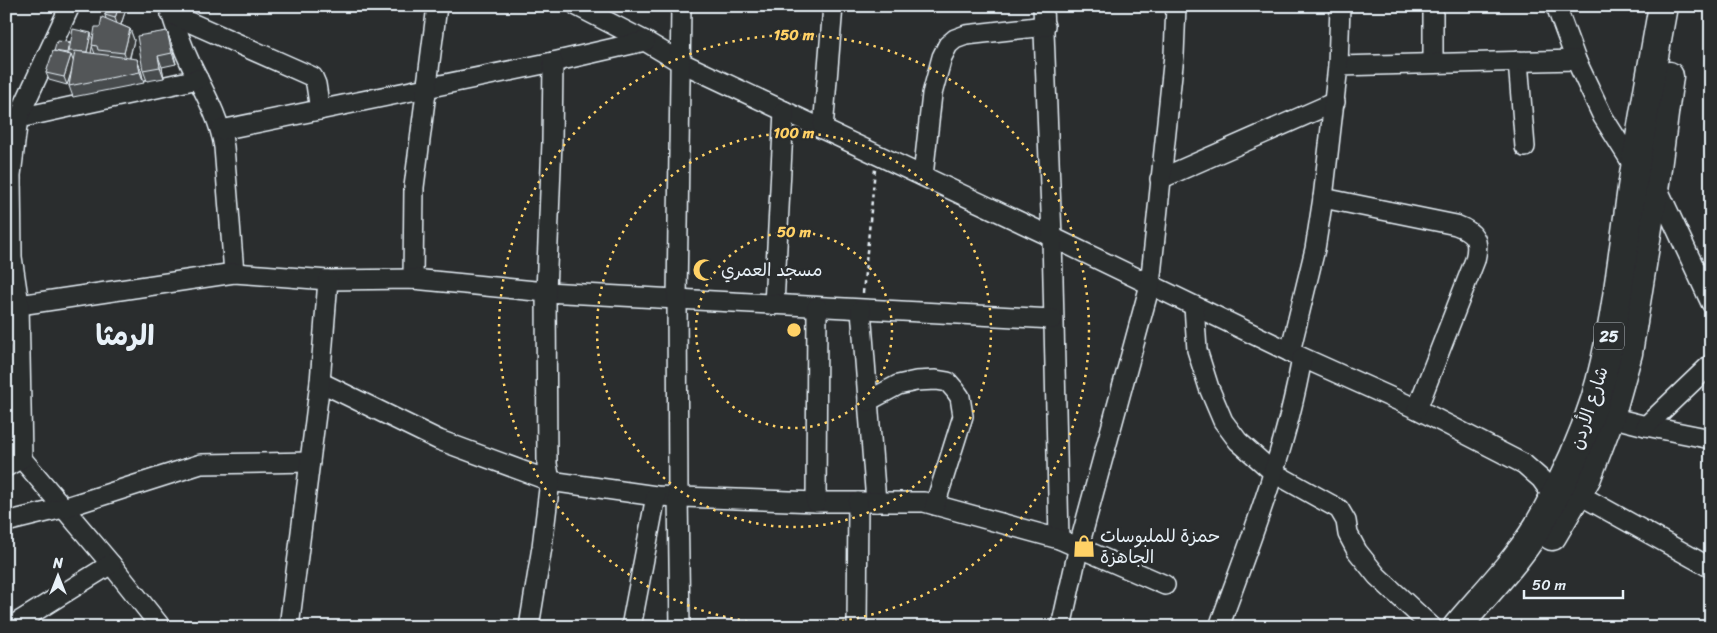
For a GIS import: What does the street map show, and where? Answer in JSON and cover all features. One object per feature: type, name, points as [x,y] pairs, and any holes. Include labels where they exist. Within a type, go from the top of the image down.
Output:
[{"type":"highway","name":"شارع الأردن","points":[[1457,627],[1566,495],[1588,477],[1610,417],[1628,353],[1663,6]]},
{"type":"highway","name":"شارع الأردن","points":[[1480,627],[1544,550],[1566,495],[1568,468],[1594,400],[1604,362],[1645,176],[1667,91],[1681,6]]},
{"type":"street","points":[[14,462],[11,214],[12,120],[70,6]]},
{"type":"street","points":[[413,279],[414,187],[437,6]]},
{"type":"street","points":[[577,6],[680,62],[1052,237],[1296,355],[1417,410],[1524,464],[1541,479],[1566,495],[1711,568]]},
{"type":"street","points":[[680,627],[677,299],[681,6]]},
{"type":"street","points":[[823,129],[833,6]]},
{"type":"street","points":[[1043,6],[1052,237],[1059,539]]},
{"type":"street","points":[[1061,627],[1079,546],[1150,285],[1174,55],[1176,6]]},
{"type":"street","points":[[1223,625],[1274,473],[1298,383],[1296,355],[1323,198],[1335,102],[1340,6]]},
{"type":"street","points":[[1433,6],[1433,63]]},
{"type":"street","points":[[1556,6],[1576,60],[1603,117],[1645,176],[1711,304]]},
{"type":"street","points":[[170,10],[313,77],[320,110]]},
{"type":"street","points":[[170,10],[190,62],[221,130],[234,273]]},
{"type":"street","points":[[923,176],[932,94],[942,57],[948,45],[955,39],[966,35],[1045,26]]},
{"type":"street","points":[[221,130],[553,62],[644,41]]},
{"type":"street","points":[[1338,66],[1576,60]]},
{"type":"street","points":[[1518,61],[1525,147]]},
{"type":"street","points":[[529,627],[542,548],[550,481],[547,464],[546,292],[553,62]]},
{"type":"street","points":[[12,120],[198,79]]},
{"type":"street","points":[[1160,179],[1335,102]]},
{"type":"street","points":[[774,305],[784,111]]},
{"type":"street","points":[[1323,198],[1456,224],[1473,235],[1476,243],[1475,260],[1417,410]]},
{"type":"street","points":[[12,305],[234,273],[328,280],[413,279],[546,292],[816,308],[1053,319]]},
{"type":"street","points":[[290,627],[320,382],[328,280]]},
{"type":"street","points":[[1194,306],[1197,350],[1208,388],[1223,421],[1238,441],[1274,473],[1338,509],[1346,522],[1348,534],[1357,551],[1377,576],[1432,627]]},
{"type":"street","points":[[816,308],[816,502]]},
{"type":"street","points":[[857,627],[867,502],[868,401],[861,310]]},
{"type":"street","points":[[1646,426],[1711,364]]},
{"type":"street","points":[[868,401],[898,385],[916,381],[936,380],[948,382],[960,397],[963,416],[935,505]]},
{"type":"street","points":[[320,382],[440,440],[550,481],[656,496],[816,502],[912,501],[935,505],[1059,539],[1079,546],[1165,585]]},
{"type":"street","points":[[1610,417],[1711,439]]},
{"type":"street","points":[[6,440],[14,462],[63,508],[161,627]]},
{"type":"street","points":[[6,522],[63,508],[201,464],[310,462]]},
{"type":"street","points":[[631,627],[656,496]]},
{"type":"street","points":[[10,627],[111,564]]},
{"type":"path","points":[[861,310],[876,154]]},
{"type":"building","points":[[108,6],[119,6],[115,18],[105,15]]},
{"type":"building","points":[[102,17],[130,29],[124,53],[98,50],[97,46],[92,45],[95,27],[100,27]]},
{"type":"building","points":[[73,29],[91,33],[87,52],[69,51]]},
{"type":"building","points":[[167,31],[172,53],[158,56],[160,67],[143,70],[137,36]]},
{"type":"building","points":[[57,41],[69,42],[67,53],[54,51]]},
{"type":"building","points":[[53,51],[71,55],[64,77],[46,73]]},
{"type":"building","points":[[75,51],[137,59],[140,72],[69,86]]},
{"type":"building","points":[[10,89],[11,100],[6,102],[6,90]]},
{"type":"place","name":"مسجد العمري","points":[[704,270]]},
{"type":"place","name":"حمزة للملبوسات الجاهزة","points":[[1084,546]]},
{"type":"district","name":"الرمثا","points":[[125,335]]}]
